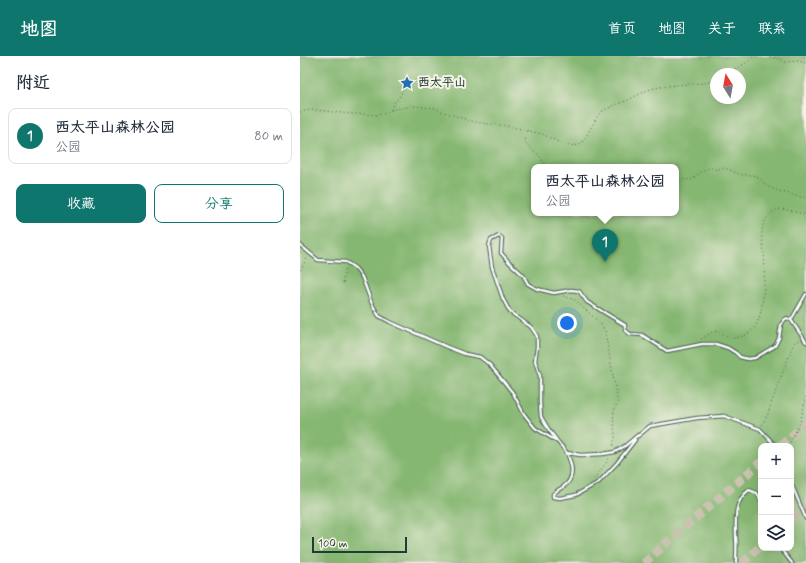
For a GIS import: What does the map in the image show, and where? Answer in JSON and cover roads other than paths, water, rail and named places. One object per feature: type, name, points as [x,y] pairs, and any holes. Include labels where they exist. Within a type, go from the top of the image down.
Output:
[{"type":"lane","points":[[638,435],[617,463],[598,482],[576,495],[560,498],[553,497],[553,494],[565,486],[572,476],[572,464],[567,452],[549,430],[541,417],[540,376],[535,361],[537,336],[531,327],[510,312],[503,299],[492,267],[488,246],[491,240],[499,236],[502,238],[501,253],[523,275],[528,284],[536,289],[554,293],[571,290],[579,292],[587,302],[625,325],[625,330],[630,334],[642,335],[667,351],[702,344],[716,344],[728,348],[740,357],[748,359],[755,358],[775,346],[779,338],[781,325],[787,318],[791,320],[806,342]]},
{"type":"lane","points":[[300,245],[318,260],[346,262],[355,268],[362,277],[372,304],[379,316],[464,354],[480,357],[490,365],[513,393],[524,414],[535,428],[558,442]]},
{"type":"lane","points":[[791,320],[806,294]]},
{"type":"lane","points":[[567,452],[581,455],[615,452],[650,426],[698,418],[724,416],[760,429],[773,443]]},
{"type":"lane","points":[[736,563],[735,517],[738,503],[744,494],[749,490],[757,493],[758,495]]},
{"type":"lane","points":[[794,491],[806,519]]},
{"type":"lane","points":[[782,551],[792,563]]},
{"type":"tunnel","points":[[784,443],[806,424]]},
{"type":"tunnel","points":[[644,563],[758,465]]},
{"type":"tunnel","points":[[794,516],[806,506]]},
{"type":"tunnel","points":[[742,563],[758,549]]},
{"type":"place","name":"西太平山","points":[[407,83]]},
{"type":"place","name":"西太平山森林公园","points":[[605,262]]}]
